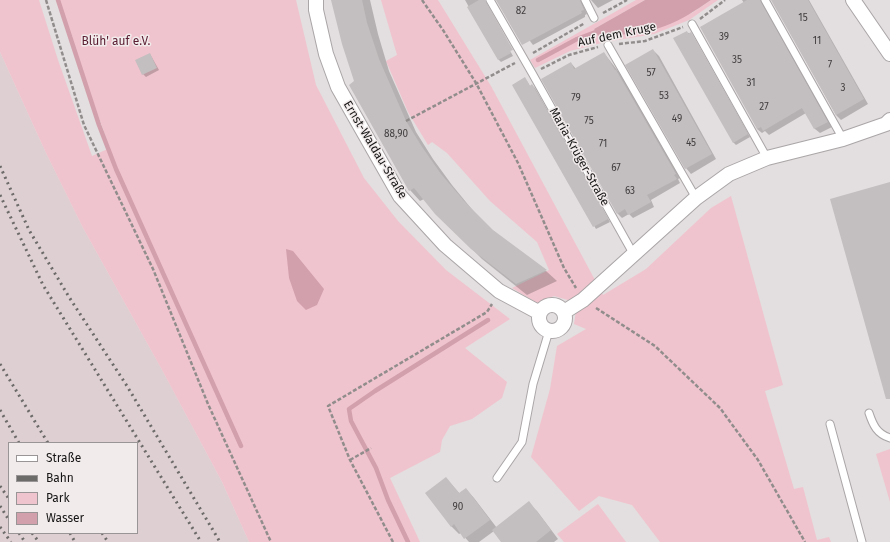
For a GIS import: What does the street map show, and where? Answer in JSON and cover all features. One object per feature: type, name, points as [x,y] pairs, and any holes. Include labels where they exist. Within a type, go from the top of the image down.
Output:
[{"type":"street","name":"Ernst-Waldau-Straße","points":[[316,0],[316,10],[326,54],[338,87],[400,196],[445,245],[498,291],[540,313]]},
{"type":"street","points":[[853,0],[890,54]]},
{"type":"street","points":[[564,312],[583,300],[634,256],[696,198],[730,174],[767,158],[843,139],[886,124],[890,120]]},
{"type":"street","points":[[552,305],[557,306],[564,312],[564,322],[562,326],[554,331],[549,331],[541,326],[539,322],[540,313],[543,309],[552,305]]},
{"type":"lane","points":[[490,0],[523,59]]},
{"type":"lane","points":[[585,0],[594,18]]},
{"type":"lane","points":[[765,0],[843,139]]},
{"type":"lane","points":[[692,24],[767,158]]},
{"type":"lane","points":[[608,45],[696,198]]},
{"type":"lane","name":"Maria-Krüger-Straße","points":[[523,59],[634,256]]},
{"type":"lane","points":[[497,478],[522,442],[533,384],[549,331]]},
{"type":"lane","points":[[869,413],[877,431],[890,438]]},
{"type":"lane","points":[[830,424],[862,542]]},
{"type":"path","points":[[46,0],[84,125],[153,269],[208,404],[271,542]]},
{"type":"path","points":[[422,0],[443,30],[476,83],[518,164],[564,268],[583,300],[655,346],[720,408],[758,460],[806,542]]},
{"type":"path","name":"Auf dem Kruge","points":[[406,121],[523,59],[627,0]]},
{"type":"path","name":"Auf dem Kruge","points":[[532,73],[569,55],[608,45],[645,41],[692,24],[725,0]]},
{"type":"path","points":[[392,542],[350,460],[328,406],[487,312]]},
{"type":"path","points":[[350,460],[371,448]]},
{"type":"shaded area","points":[[0,52],[45,151],[83,228],[222,482],[249,542],[0,542]]},
{"type":"green space","name":"Blüh' auf e.V.","points":[[0,0],[39,0],[58,60],[92,156],[110,148],[78,61],[59,0],[296,0],[316,85],[364,178],[398,221],[446,270],[510,319],[465,348],[507,382],[502,398],[472,419],[450,426],[442,440],[440,452],[390,478],[420,542],[249,542],[222,482],[83,228],[45,151],[0,52]]},
{"type":"green space","points":[[381,0],[438,0],[491,86],[603,295],[646,269],[711,208],[731,196],[783,385],[765,391],[794,489],[803,487],[817,540],[829,537],[831,542],[660,542],[632,505],[599,496],[579,511],[531,457],[550,389],[557,346],[586,329],[574,324],[576,311],[568,300],[554,296],[537,303],[512,288],[549,270],[537,242],[490,201],[447,153],[432,142],[428,145],[408,112],[386,61],[397,55]]},
{"type":"green space","points":[[636,0],[645,0],[594,29],[598,36],[692,13],[711,0],[718,0],[689,20],[654,34],[605,42],[570,51],[535,68],[530,60]]},
{"type":"green space","points":[[890,449],[890,502],[876,454]]},
{"type":"green space","points":[[598,504],[626,542],[564,542],[557,534]]},
{"type":"water","points":[[645,0],[711,0],[683,18],[657,29],[632,34],[598,36],[594,29]]},
{"type":"water","points":[[286,249],[293,251],[324,289],[317,305],[306,310],[297,301],[289,278]]},
{"type":"building","points":[[331,0],[362,0],[367,23],[379,59],[406,121],[422,147],[441,174],[465,202],[493,230],[547,270],[516,284],[471,249],[435,214],[414,188],[409,191],[349,85],[354,81],[342,44]]},
{"type":"building","points":[[479,0],[485,0],[513,50],[510,51],[511,53],[498,60],[467,7]]},
{"type":"building","points":[[496,0],[580,0],[584,10],[581,11],[582,13],[522,45]]},
{"type":"building","points":[[747,0],[760,0],[828,122],[814,129],[802,108],[763,131],[761,127],[757,129],[700,27]]},
{"type":"building","points":[[771,0],[808,0],[864,99],[836,115]]},
{"type":"building","points":[[687,31],[688,34],[691,32],[748,134],[733,143],[673,38]]},
{"type":"building","points":[[653,49],[712,154],[685,169],[625,65]]},
{"type":"building","points":[[604,52],[676,174],[674,175],[677,179],[647,195],[651,202],[628,215],[625,209],[617,214],[541,79],[571,62],[574,69]]},
{"type":"building","points":[[150,53],[157,68],[142,75],[135,60]]},
{"type":"building","points":[[525,77],[530,86],[532,84],[608,219],[593,227],[512,85]]},
{"type":"building","points":[[890,182],[890,399],[886,399],[830,199]]},
{"type":"building","points":[[446,477],[459,493],[466,488],[490,520],[464,539],[454,524],[451,527],[425,493]]},
{"type":"building","points":[[529,501],[551,530],[536,542],[501,542],[492,530]]},
{"type":"waterway","points":[[58,0],[99,125],[116,169],[241,446]]},
{"type":"waterway","points":[[538,60],[577,39],[601,30]]},
{"type":"waterway","points":[[408,542],[388,500],[376,468],[351,421],[349,409],[488,320]]},
{"type":"railway","points":[[0,166],[29,230],[69,297],[127,386],[220,542]]},
{"type":"railway","points":[[0,195],[43,285],[201,542]]},
{"type":"railway","points":[[0,364],[47,442]]},
{"type":"railway","points":[[0,410],[18,442]]},
{"type":"railway","points":[[0,486],[8,498]]},
{"type":"railway","points":[[0,506],[8,518]]},
{"type":"railway","points":[[0,527],[11,542]]},
{"type":"railway","points":[[20,534],[25,542]]},
{"type":"railway","points":[[33,534],[39,542]]},
{"type":"railway","points":[[71,534],[75,542]]},
{"type":"railway","points":[[103,534],[108,542]]}]
